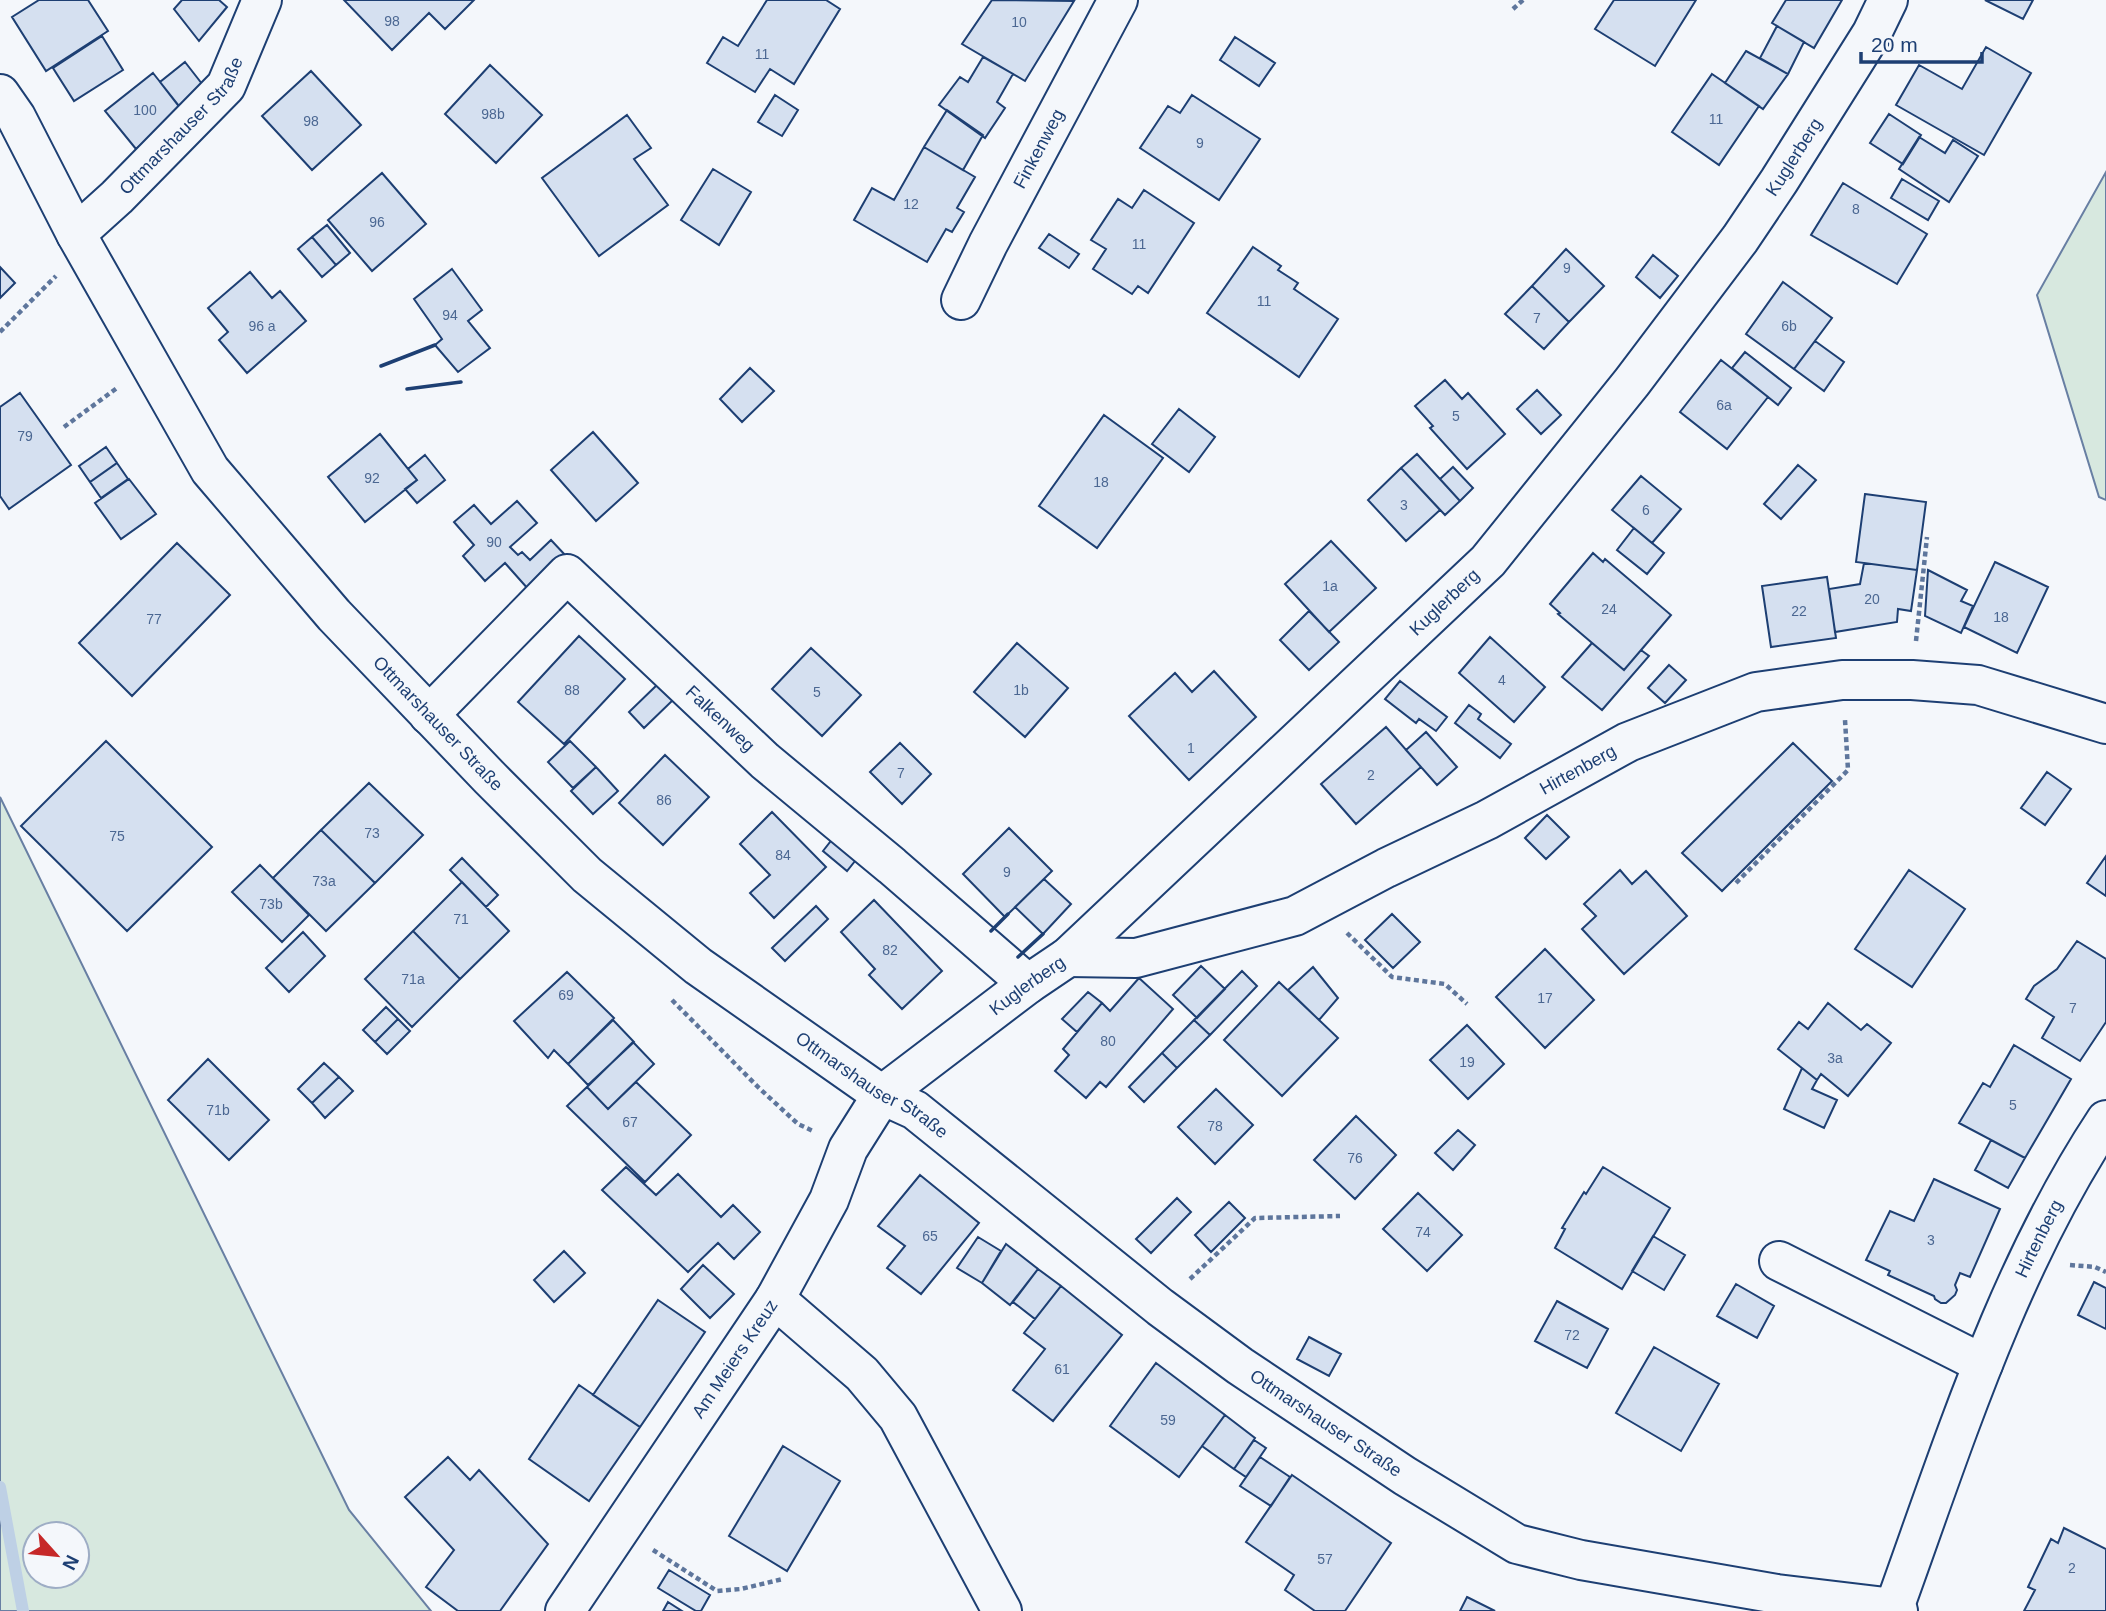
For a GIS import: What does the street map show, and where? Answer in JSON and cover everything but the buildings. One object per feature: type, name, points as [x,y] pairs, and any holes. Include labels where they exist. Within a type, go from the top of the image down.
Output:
[{"type":"street","name":"Ottmarshauser Straße","points":[[80,241],[117,197],[226,86],[262,0]]},
{"type":"street","name":"Finkenweg","points":[[961,300],[1118,0]]},
{"type":"street","name":"Kuglerberg","points":[[882,1095],[1028,984],[1068,957],[1488,561],[1632,382],[1740,239],[1872,33],[1888,0]]},
{"type":"street","name":"Ottmarshauser Straße","points":[[0,94],[16,117],[80,241],[210,470],[334,615],[429,715],[587,875],[698,966],[882,1095],[915,1110],[1160,1307],[1251,1374],[1405,1476],[1517,1544],[1581,1560],[1763,1592],[1896,1610]]},
{"type":"street","name":"Falkenweg","points":[[429,715],[567,575],[765,761],[1028,984]]},
{"type":"street","name":"Hirtenberg","points":[[1068,957],[1136,958],[1295,916],[1385,868],[1487,820],[1628,742],[1756,692],[1842,680],[1912,680],[1978,685],[2106,724]]},
{"type":"street","name":"Am Meiers Kreuz","points":[[565,1611],[775,1299],[830,1200],[848,1149],[882,1095]]},
{"type":"street","name":"Hirtenberg","points":[[1896,1610],[1983,1364],[2064,1189],[2106,1120]]},
{"type":"street","points":[[1779,1261],[1983,1364]]},
{"type":"street","points":[[775,1299],[862,1374],[898,1417],[1002,1611]]},
{"type":"path","points":[[1513,9],[1523,0]]},
{"type":"path","points":[[0,332],[80,241]]},
{"type":"path","points":[[64,427],[120,386]]},
{"type":"path","points":[[1912,680],[1927,537]]},
{"type":"path","points":[[1736,883],[1848,770],[1842,680]]},
{"type":"path","points":[[1319,905],[1392,978],[1445,984],[1467,1004]]},
{"type":"path","points":[[1160,1307],[1255,1218],[1340,1216]]},
{"type":"path","points":[[621,1530],[717,1591],[741,1589],[783,1579]]},
{"type":"shaded area","points":[[2106,172],[2106,500],[2099,497],[2037,295]]},
{"type":"shaded area","points":[[0,797],[349,1510],[431,1611],[0,1611]]},
{"type":"waterway","points":[[0,1487],[23,1611]]},
{"type":"wall","points":[[381,366],[435,345]]},
{"type":"wall","points":[[407,389],[461,382]]},
{"type":"wall","points":[[991,931],[1008,914]]},
{"type":"wall","points":[[1018,957],[1043,934]]}]
